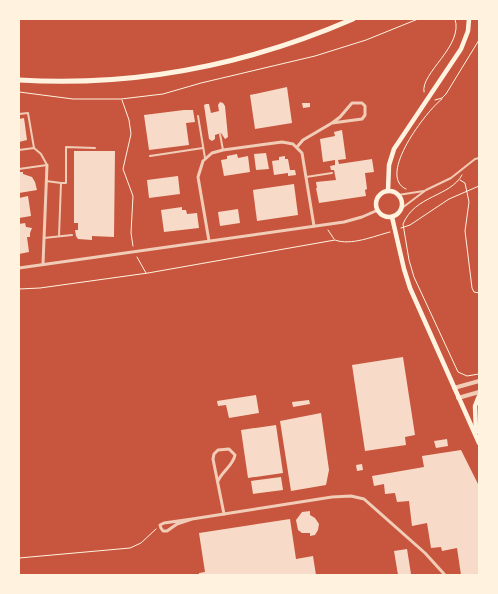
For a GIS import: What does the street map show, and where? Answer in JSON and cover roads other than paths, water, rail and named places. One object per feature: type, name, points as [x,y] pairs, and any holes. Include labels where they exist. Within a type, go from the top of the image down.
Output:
[{"type":"main road","points":[[19,80],[62,82],[104,80],[178,72],[220,64],[266,51],[306,38],[353,19]]},
{"type":"main road","points":[[388,191],[388,170],[394,149],[461,48],[468,31],[469,19]]},
{"type":"main road","points":[[388,191],[398,194],[402,200],[402,208],[396,215],[392,216],[382,215],[378,210],[377,201],[379,197],[388,191]]},
{"type":"main road","points":[[392,216],[410,288],[479,443]]},
{"type":"main road","points":[[476,436],[474,416],[479,396]]},
{"type":"street","points":[[297,147],[303,140],[340,117],[352,103],[362,103],[365,106],[366,116],[362,119],[332,123]]},
{"type":"street","points":[[209,241],[198,177],[201,164],[205,158],[212,153],[223,150],[282,142],[293,144],[297,147],[302,153],[314,226]]},
{"type":"street","points":[[43,264],[47,165]]},
{"type":"street","points":[[19,268],[354,220],[378,210]]},
{"type":"street","points":[[454,388],[479,381]]},
{"type":"street","points":[[458,398],[479,392]]},
{"type":"street","points":[[218,481],[223,472],[234,461],[235,455],[229,449],[218,450],[214,454],[213,459],[224,514]]},
{"type":"street","points":[[192,519],[177,524],[167,531],[163,531],[160,525],[164,523],[332,497],[352,496],[364,499],[424,553],[445,575]]},
{"type":"lane","points":[[19,114],[28,113],[34,148],[41,154],[47,165],[19,169]]},
{"type":"lane","points":[[198,116],[205,158]]},
{"type":"lane","points":[[220,134],[223,150]]},
{"type":"lane","points":[[46,181],[66,183],[66,147],[95,148]]},
{"type":"lane","points":[[19,150],[34,148]]},
{"type":"lane","points":[[150,156],[203,148]]},
{"type":"lane","points":[[402,208],[426,190],[451,178],[475,159],[479,158]]},
{"type":"lane","points":[[306,178],[332,174]]},
{"type":"lane","points":[[59,236],[61,182]]},
{"type":"lane","points":[[398,194],[426,190]]},
{"type":"lane","points":[[44,238],[72,235]]}]
